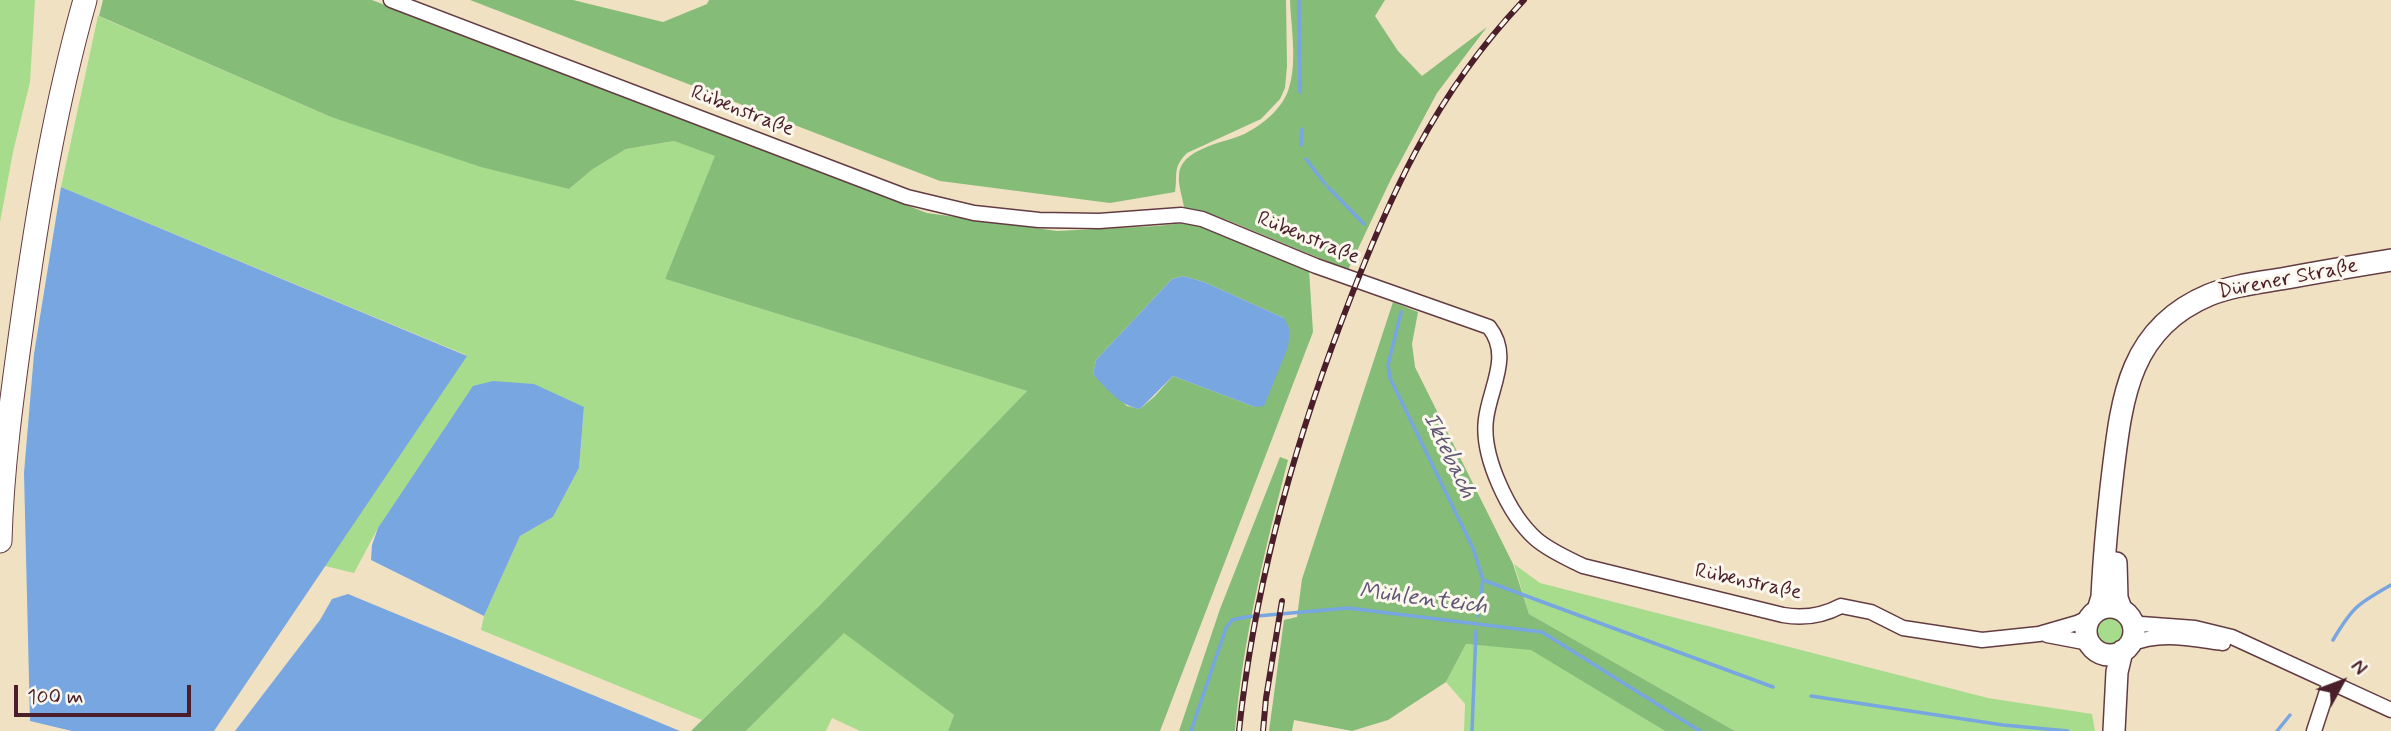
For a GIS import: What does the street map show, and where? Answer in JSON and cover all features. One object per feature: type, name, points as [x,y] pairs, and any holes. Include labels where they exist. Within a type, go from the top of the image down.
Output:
[{"type":"main road","points":[[0,541],[13,389],[29,274],[50,150],[85,0]]},
{"type":"main road","name":"Dürener Straße","points":[[2094,614],[2102,597],[2107,515],[2124,393],[2134,369],[2161,326],[2176,313],[2212,294],[2249,284],[2391,260]]},
{"type":"main road","name":"Dürener Straße","points":[[2126,614],[2117,598],[2116,570],[2134,369]]},
{"type":"main road","points":[[2113,607],[2126,614],[2133,637],[2125,648],[2117,672],[2113,731],[2105,674],[2086,630],[2094,614],[2113,607]]},
{"type":"main road","points":[[2095,648],[2111,655],[2125,648]]},
{"type":"street","name":"Rübenstraße","points":[[391,0],[906,197],[974,213],[1039,220],[1099,221],[1181,215],[1202,219],[1326,270],[1489,327],[1497,337],[1500,356],[1486,421],[1492,468],[1520,520],[1536,539],[1583,566],[1793,617],[1826,614],[1841,606],[1871,612],[1903,628],[1948,637],[1982,640],[2039,634],[2077,623],[2094,614]]},
{"type":"street","points":[[2126,614],[2141,624],[2195,628],[2232,637],[2391,710]]},
{"type":"street","name":"Rübenstraße","points":[[2039,634],[2095,648]]},
{"type":"street","points":[[2125,648],[2151,637],[2172,637],[2259,649]]},
{"type":"street","points":[[2314,731],[2330,682]]},
{"type":"green space","points":[[0,0],[35,0],[30,82],[0,222]]},
{"type":"green space","points":[[103,0],[372,0],[927,213],[1057,231],[1193,222],[1309,270],[1313,332],[1160,731],[948,731],[954,715],[844,633],[746,731],[691,731],[820,605],[1027,391],[665,279],[715,156],[674,141],[626,149],[593,169],[569,189],[481,167],[331,117],[99,16]],"holes":[[[1183,276],[1204,282],[1284,318],[1255,407],[1173,376],[1140,409],[1127,406],[1093,374],[1096,360],[1172,279]]]},
{"type":"green space","points":[[470,0],[573,0],[663,22],[707,4],[709,0],[1286,0],[1285,88],[1280,99],[1261,119],[1187,153],[1177,167],[1175,192],[1110,203],[940,181]]},
{"type":"green space","points":[[1290,0],[1385,0],[1375,16],[1398,51],[1422,76],[1487,27],[1437,93],[1391,179],[1348,270],[1227,220],[1184,208],[1179,176],[1186,159],[1203,148],[1242,135],[1256,127],[1275,111],[1285,98],[1293,69]]},
{"type":"green space","points":[[98,16],[331,117],[569,189],[593,169],[626,149],[674,141],[716,156],[665,279],[1027,391],[820,605],[702,720],[481,630],[484,616],[520,536],[553,517],[579,468],[584,407],[378,528],[354,573],[325,566],[466,355],[61,187]]},
{"type":"green space","points":[[1393,302],[1418,312],[1412,344],[1415,367],[1513,564],[1529,614],[1735,731],[1665,731],[1531,650],[1466,644],[1446,682],[1388,720],[1352,731],[1294,720],[1292,731],[1269,731],[1284,620],[1297,617],[1302,579]]},
{"type":"green space","points":[[1280,457],[1288,460],[1249,628],[1235,731],[1179,731],[1220,609]]},
{"type":"green space","points":[[1514,564],[1540,583],[1988,698],[2092,714],[2095,731],[1735,731],[1529,614]]},
{"type":"green space","points":[[2110,614],[2122,619],[2127,631],[2122,643],[2110,648],[2098,643],[2093,631],[2098,619]]},
{"type":"green space","points":[[844,632],[954,715],[948,731],[860,731],[832,718],[826,731],[746,731]]},
{"type":"green space","points":[[1466,644],[1531,649],[1665,731],[1464,731],[1465,704],[1446,682]]},
{"type":"water","points":[[61,187],[467,356],[214,731],[72,731],[30,721],[24,473],[34,354]]},
{"type":"water","points":[[1183,276],[1204,282],[1284,318],[1290,330],[1288,347],[1264,406],[1255,407],[1173,376],[1140,409],[1120,400],[1093,374],[1096,360],[1172,279]]},
{"type":"water","points":[[493,381],[534,384],[584,407],[579,468],[553,517],[520,536],[484,616],[371,560],[372,545],[378,528],[473,386]]},
{"type":"water","points":[[348,594],[680,731],[235,731],[320,620],[332,599]]},
{"type":"waterway","name":"Iktebach","points":[[1299,0],[1300,92]]},
{"type":"waterway","name":"Iktebach","points":[[1301,145],[1302,129]]},
{"type":"waterway","name":"Iktebach","points":[[1306,159],[1325,184]]},
{"type":"waterway","name":"Iktebach","points":[[1328,187],[1364,224]]},
{"type":"waterway","name":"Iktebach","points":[[1401,312],[1388,365],[1390,378],[1473,548],[1483,580],[1478,616]]},
{"type":"waterway","points":[[1483,580],[1773,687]]},
{"type":"waterway","name":"Mühlenteich","points":[[2333,640],[2357,607],[2391,585]]},
{"type":"waterway","name":"Mühlenteich","points":[[1191,731],[1226,628],[1232,620],[1348,608],[1542,632],[1700,731]]},
{"type":"waterway","name":"Iktebach","points":[[1472,731],[1476,631]]},
{"type":"waterway","points":[[1811,696],[2003,725],[2068,731]]},
{"type":"waterway","name":"Mühlenteich","points":[[2277,731],[2290,715]]},
{"type":"railway","points":[[1239,731],[1254,626],[1277,522],[1307,421],[1359,275],[1396,191],[1439,112],[1492,36],[1524,0]]},
{"type":"railway","points":[[1263,731],[1282,601]]}]
